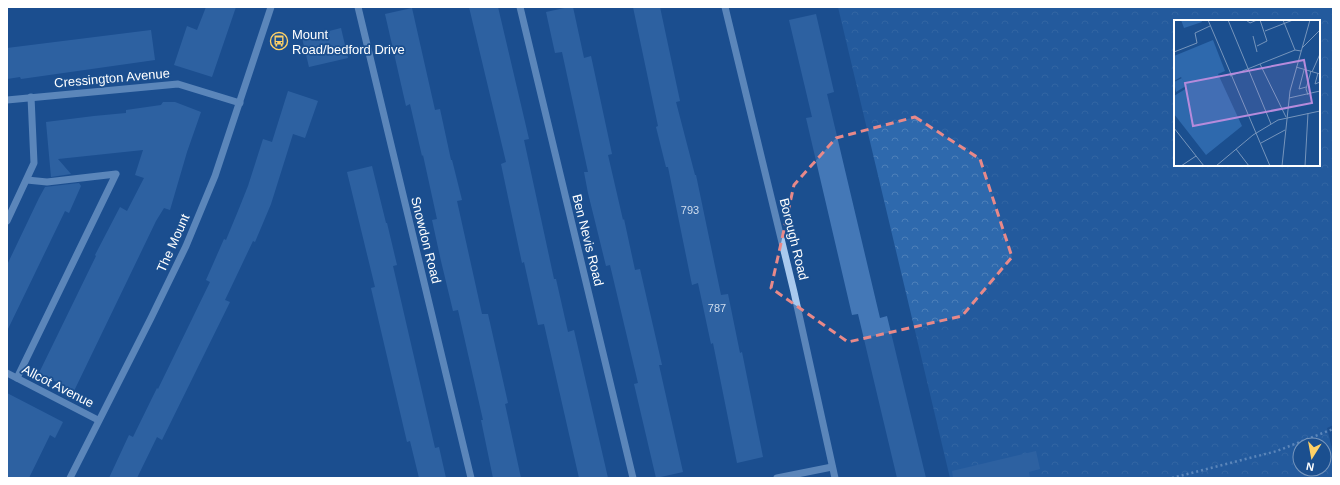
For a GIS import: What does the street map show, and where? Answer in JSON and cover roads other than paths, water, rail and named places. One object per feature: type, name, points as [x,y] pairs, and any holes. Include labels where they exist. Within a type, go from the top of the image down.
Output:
[{"type":"street","name":"The Mount","points":[[70,478],[98,420],[152,318],[186,246],[215,176],[271,7]]},
{"type":"street","name":"Snowdon Road","points":[[358,7],[471,478]]},
{"type":"street","name":"Ben Nevis Road","points":[[520,7],[633,478]]},
{"type":"street","name":"Borough Road","points":[[725,7],[794,292],[834,478]]},
{"type":"street","name":"Cressington Avenue","points":[[7,100],[178,84],[240,103]]},
{"type":"street","points":[[7,221],[34,163],[31,98]]},
{"type":"street","points":[[18,378],[116,174],[47,182],[27,180]]},
{"type":"street","name":"Allcot Avenue","points":[[7,373],[98,420]]},
{"type":"street","points":[[777,478],[832,468]]},
{"type":"place","name":"Mount Road/bedford Drive","points":[[279,41]]}]
